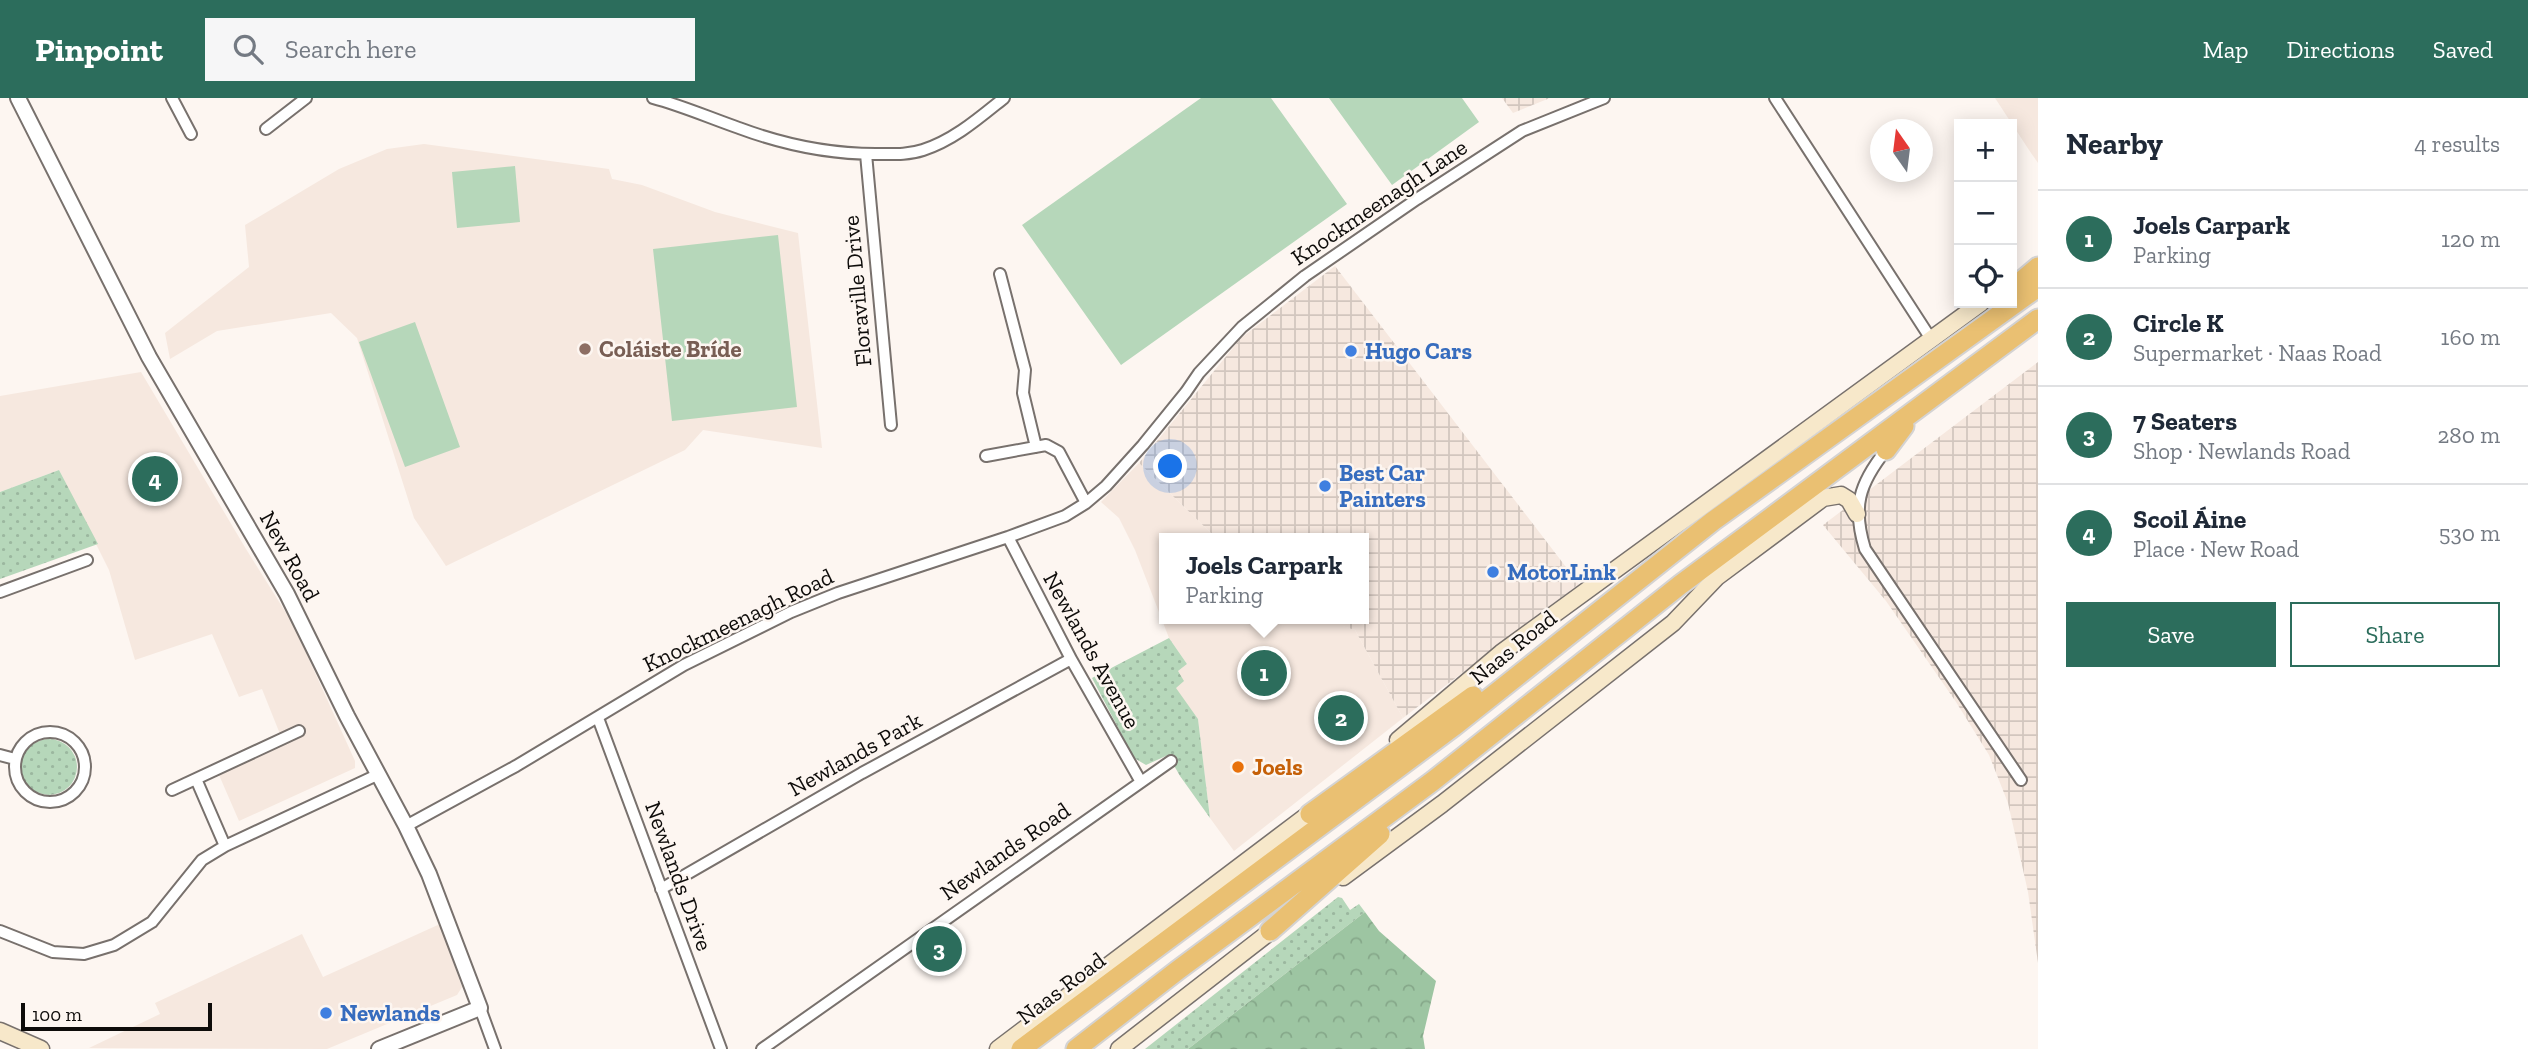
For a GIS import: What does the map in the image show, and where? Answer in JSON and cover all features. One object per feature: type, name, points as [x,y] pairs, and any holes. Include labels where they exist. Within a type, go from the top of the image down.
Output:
[{"type":"highway","points":[[2017,284],[2038,265]]},
{"type":"highway","name":"Naas Road","points":[[1021,1049],[1431,744],[1723,514],[2038,287]]},
{"type":"highway","points":[[1883,398],[1988,308]]},
{"type":"highway","points":[[1076,1049],[1433,781],[1680,585],[2038,319]]},
{"type":"highway","points":[[1886,450],[1915,411]]},
{"type":"highway","points":[[1310,814],[1438,720],[1580,624]]},
{"type":"highway","points":[[1270,931],[1365,849],[1433,781]]},
{"type":"main road","points":[[2017,278],[2038,265]]},
{"type":"main road","name":"Naas Road","points":[[998,1049],[1310,814],[1501,653],[1974,308]]},
{"type":"main road","points":[[1119,1049],[1270,931],[1442,804],[1673,623],[1717,577],[1823,498],[1841,495],[1849,500],[1857,514]]},
{"type":"main road","points":[[0,1034],[21,1049]]},
{"type":"main road","points":[[0,1034],[41,1049]]},
{"type":"street","name":"New Road","points":[[18,98],[149,357],[287,594],[377,775],[406,826],[433,884],[495,1049]]},
{"type":"street","points":[[173,98],[191,134]]},
{"type":"street","points":[[266,129],[306,98]]},
{"type":"street","points":[[653,98],[768,136],[827,150],[866,154],[902,154],[924,150],[947,140],[1004,98]]},
{"type":"street","name":"Knockmeenagh Lane","points":[[1186,392],[1199,373],[1242,327],[1305,276],[1522,131],[1604,98]]},
{"type":"street","points":[[1774,98],[1931,339]]},
{"type":"street","name":"Floraville Drive","points":[[866,154],[891,425]]},
{"type":"street","points":[[1000,274],[1025,370],[1023,393],[1036,447]]},
{"type":"street","name":"Knockmeenagh Road","points":[[406,826],[598,718],[684,665],[791,612],[838,593],[1065,516],[1106,486],[1186,392]]},
{"type":"street","points":[[986,456],[1046,445],[1059,452],[1086,503]]},
{"type":"street","points":[[1886,450],[1867,478],[1857,514],[1865,549],[2021,780]]},
{"type":"street","name":"Newlands Avenue","points":[[1008,537],[1071,659],[1141,782]]},
{"type":"street","points":[[0,592],[87,560]]},
{"type":"street","name":"Newlands Park","points":[[661,888],[873,767],[1071,659]]},
{"type":"street","name":"Newlands Drive","points":[[598,718],[721,1049]]},
{"type":"street","points":[[172,790],[299,731]]},
{"type":"street","points":[[48,732],[60,733],[70,738],[84,756],[84,779],[71,796],[61,801],[40,802],[30,797],[16,780],[15,759],[27,740],[48,732]]},
{"type":"street","points":[[0,755],[15,759]]},
{"type":"street","name":"Newlands Road","points":[[762,1049],[1171,761]]},
{"type":"street","points":[[0,931],[53,952],[85,954],[114,945],[152,922],[202,860],[225,846],[377,775]]},
{"type":"street","points":[[196,779],[225,846]]},
{"type":"street","points":[[379,1049],[480,1008]]},
{"type":"shaded area","points":[[1502,98],[1550,98],[1513,113]]},
{"type":"shaded area","points":[[1995,98],[2038,98],[2038,163],[2017,132],[2017,119],[2009,119]]},
{"type":"shaded area","name":"Coláiste Bríde","points":[[424,144],[609,169],[612,179],[642,185],[715,212],[798,233],[822,448],[703,430],[685,450],[446,566],[414,518],[357,338],[331,313],[217,331],[170,359],[165,333],[249,267],[245,225],[339,169],[387,149]]},
{"type":"shaded area","points":[[1335,266],[1579,584],[1403,718],[1355,630],[1341,624],[1369,624],[1369,533],[1211,533],[1139,463],[1241,338]]},
{"type":"shaded area","points":[[2038,362],[2038,963],[2028,892],[2008,803],[1989,755],[1886,601],[1823,525]]},
{"type":"shaded area","points":[[141,372],[293,624],[355,761],[355,768],[239,821],[219,775],[301,737],[298,727],[280,734],[262,689],[239,697],[212,634],[135,660],[109,570],[59,470],[0,492],[0,396]]},
{"type":"shaded area","points":[[1139,463],[1211,533],[1159,533],[1159,612],[1135,550],[1119,518],[1101,502]]},
{"type":"shaded area","points":[[1164,624],[1342,624],[1355,630],[1403,718],[1234,851],[1210,818],[1198,719],[1175,688],[1178,671],[1187,664],[1169,638]]},
{"type":"shaded area","points":[[440,924],[462,987],[457,995],[327,1049],[89,1048],[160,1014],[155,1003],[302,934],[323,977]]},
{"type":"green space","points":[[1201,98],[1271,98],[1347,204],[1121,365],[1022,225]]},
{"type":"green space","points":[[1329,98],[1462,98],[1479,122],[1392,185]]},
{"type":"green space","points":[[515,166],[520,222],[457,228],[452,172]]},
{"type":"green space","points":[[778,235],[797,407],[672,421],[653,249]]},
{"type":"green space","points":[[415,322],[460,447],[405,467],[359,342]]},
{"type":"green space","points":[[59,470],[98,544],[0,579],[0,492]]},
{"type":"green space","points":[[1169,638],[1187,664],[1178,671],[1184,681],[1176,688],[1198,719],[1210,818],[1168,755],[1146,765],[1134,758],[1092,678]]},
{"type":"green space","points":[[49,739],[60,741],[69,747],[75,756],[75,778],[69,787],[60,793],[49,795],[38,793],[29,787],[23,778],[21,767],[23,756],[29,747],[38,741]]},
{"type":"green space","points":[[1338,897],[1342,898],[1350,910],[1359,904],[1365,912],[1188,1049],[1145,1049]]},
{"type":"green space","points":[[1365,912],[1379,931],[1436,981],[1423,1036],[1425,1049],[1188,1049]]},
{"type":"place","name":"Coláiste Bríde","points":[[585,349]]},
{"type":"place","name":"Hugo Cars","points":[[1351,351]]},
{"type":"place","name":"Scoil Áine","points":[[155,479]]},
{"type":"place","name":"Best Car Painters","points":[[1325,486]]},
{"type":"place","name":"MotorLink","points":[[1493,572]]},
{"type":"place","name":"Joels Carpark","points":[[1264,673]]},
{"type":"place","name":"Circle K","points":[[1341,718]]},
{"type":"place","name":"Joels","points":[[1238,767]]},
{"type":"place","name":"7 Seaters","points":[[939,949]]},
{"type":"place","name":"Newlands","points":[[326,1013]]}]
